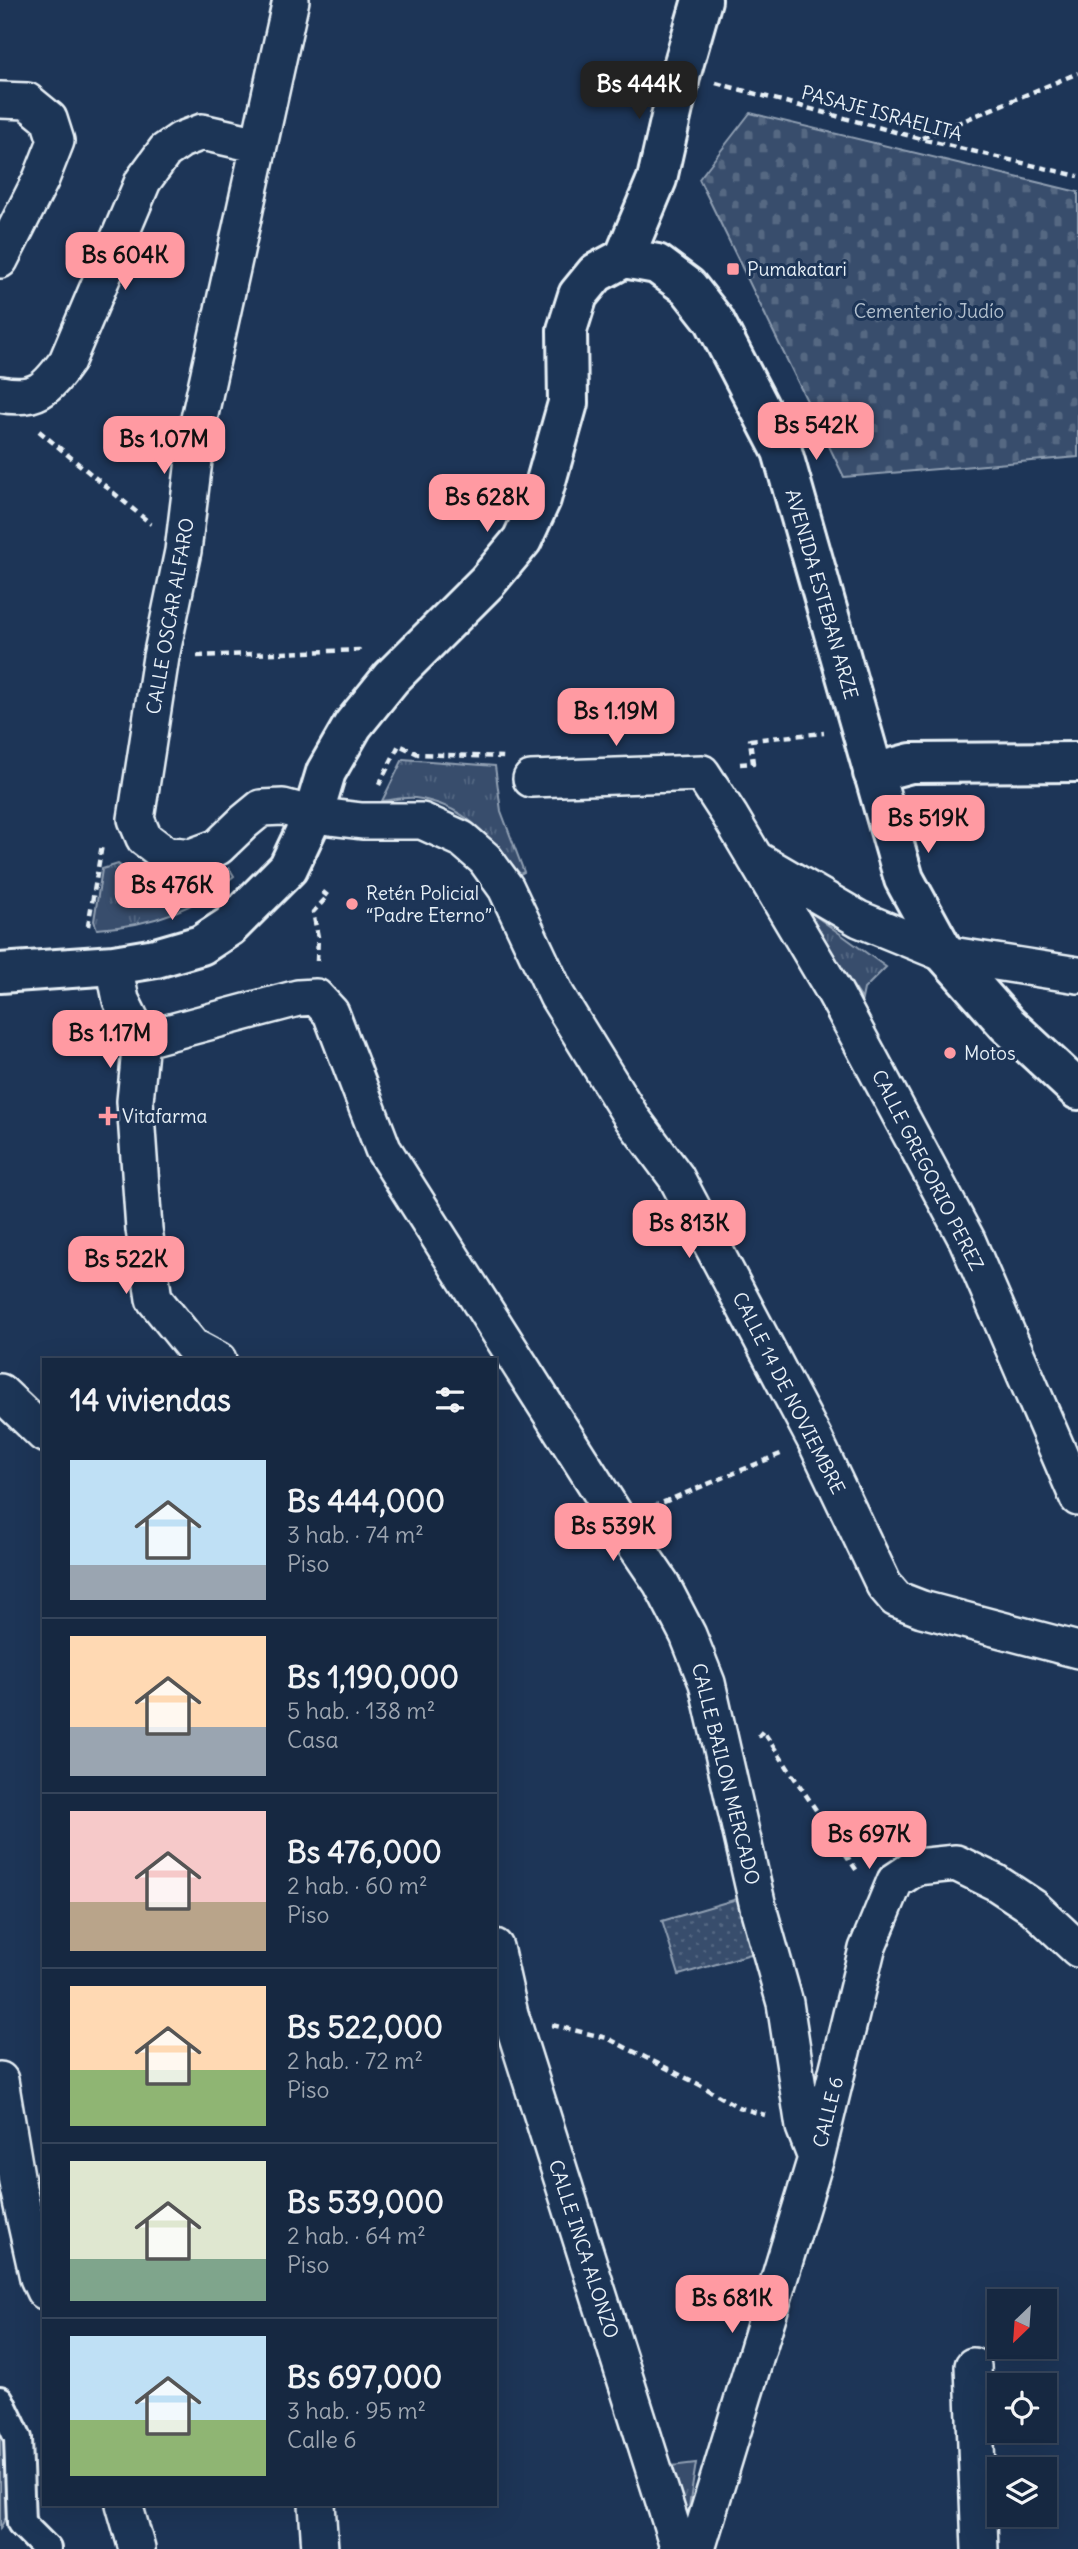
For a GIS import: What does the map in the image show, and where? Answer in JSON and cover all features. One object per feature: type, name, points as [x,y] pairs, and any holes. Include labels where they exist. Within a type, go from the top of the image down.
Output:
[{"type":"main road","points":[[0,973],[114,965],[156,958],[201,944],[230,926],[288,868],[313,815],[326,772],[352,725],[391,678],[487,582],[522,540],[541,499],[568,403],[567,330],[578,295],[596,273],[624,258],[657,179],[681,73],[702,0]]},
{"type":"main road","name":"AVENIDA ESTEBAN ARZE","points":[[624,258],[657,264],[688,287],[714,320],[782,451],[904,879],[945,954],[1007,1024],[1078,1090]]},
{"type":"main road","points":[[873,773],[911,763],[1078,762]]},
{"type":"street","name":"CALLE OSCAR ALFARO","points":[[291,0],[199,419],[184,551],[161,657],[136,819],[144,838],[165,854],[191,857],[218,848],[261,808],[283,807],[313,815]]},
{"type":"street","points":[[0,100],[27,102],[48,119],[56,141],[41,179],[0,260]]},
{"type":"street","points":[[0,394],[17,397],[34,394],[51,383],[67,360],[142,181],[166,151],[181,140],[202,132],[259,145]]},
{"type":"street","points":[[521,768],[702,773]]},
{"type":"street","name":"CALLE GREGORIO PEREZ","points":[[702,773],[835,993],[967,1240],[1078,1498]]},
{"type":"street","name":"CALLE 14 DE NOVIEMBRE","points":[[313,815],[362,821],[422,821],[462,839],[485,859],[506,888],[557,996],[632,1118],[677,1177],[815,1440],[884,1585],[896,1599],[922,1609],[1078,1650]]},
{"type":"street","points":[[752,856],[859,919],[945,954],[1078,975]]},
{"type":"street","points":[[114,965],[121,1000],[141,1040],[135,1101],[144,1229],[155,1299],[192,1346],[214,1358]]},
{"type":"street","name":"CALLE BAILON MERCADO","points":[[141,1040],[298,998],[316,997],[331,1013],[383,1149],[661,1583],[688,1634],[707,1683],[759,1911],[785,2003],[810,2142]]},
{"type":"street","points":[[0,1392],[42,1432]]},
{"type":"street","name":"CALLE 6","points":[[697,2549],[810,2142],[867,1949],[895,1881],[916,1867],[956,1863],[995,1882],[1033,1907],[1078,1949]]},
{"type":"street","name":"CALLE INCA ALONZO","points":[[497,1956],[510,2014],[679,2549]]},
{"type":"street","points":[[0,2080],[18,2188],[42,2287]]},
{"type":"street","points":[[974,2366],[980,2549]]},
{"type":"street","points":[[0,2400],[18,2438],[21,2523],[47,2549]]},
{"type":"street","points":[[125,2506],[136,2549]]},
{"type":"street","points":[[317,2506],[320,2549]]},
{"type":"path","name":"PASAJE ISRAELITA","points":[[681,73],[921,139],[1078,176]]},
{"type":"path","points":[[921,139],[1078,73]]},
{"type":"path","points":[[31,425],[184,551]]},
{"type":"path","points":[[161,657],[359,650]]},
{"type":"path","points":[[702,773],[735,764],[753,763],[750,740],[817,734]]},
{"type":"path","points":[[377,788],[399,745],[418,754],[521,768]]},
{"type":"path","points":[[88,926],[102,845]]},
{"type":"path","points":[[316,886],[328,896],[313,912],[318,937]]},
{"type":"path","points":[[619,1521],[815,1440]]},
{"type":"path","points":[[727,1771],[763,1731],[883,1910]]},
{"type":"path","points":[[510,2014],[607,2038],[810,2142]]},
{"type":"green space","name":"Cementerio Judío","points":[[750,113],[1078,192],[1078,457],[844,477],[699,179]]},
{"type":"green space","points":[[403,759],[495,766],[501,811],[524,872],[520,874],[487,836],[449,808],[415,798],[382,801]]},
{"type":"green space","points":[[118,864],[146,882],[172,889],[199,885],[229,868],[234,876],[203,898],[170,914],[135,924],[97,929],[94,921],[102,869]]},
{"type":"green space","points":[[803,907],[886,967],[864,989],[862,999],[847,977],[842,979]]},
{"type":"green space","points":[[737,1899],[754,1953],[679,1975],[662,1921]]},
{"type":"green space","points":[[0,2423],[8,2461],[10,2511],[0,2528]]},
{"type":"green space","points":[[696,2463],[685,2533],[671,2466]]},
{"type":"place","name":"Pumakatari","points":[[733,269]]},
{"type":"place","name":"Retén Policial “Padre Eterno”","points":[[352,904]]},
{"type":"place","name":"Motos","points":[[950,1053]]},
{"type":"place","name":"Vitafarma","points":[[108,1116]]}]
